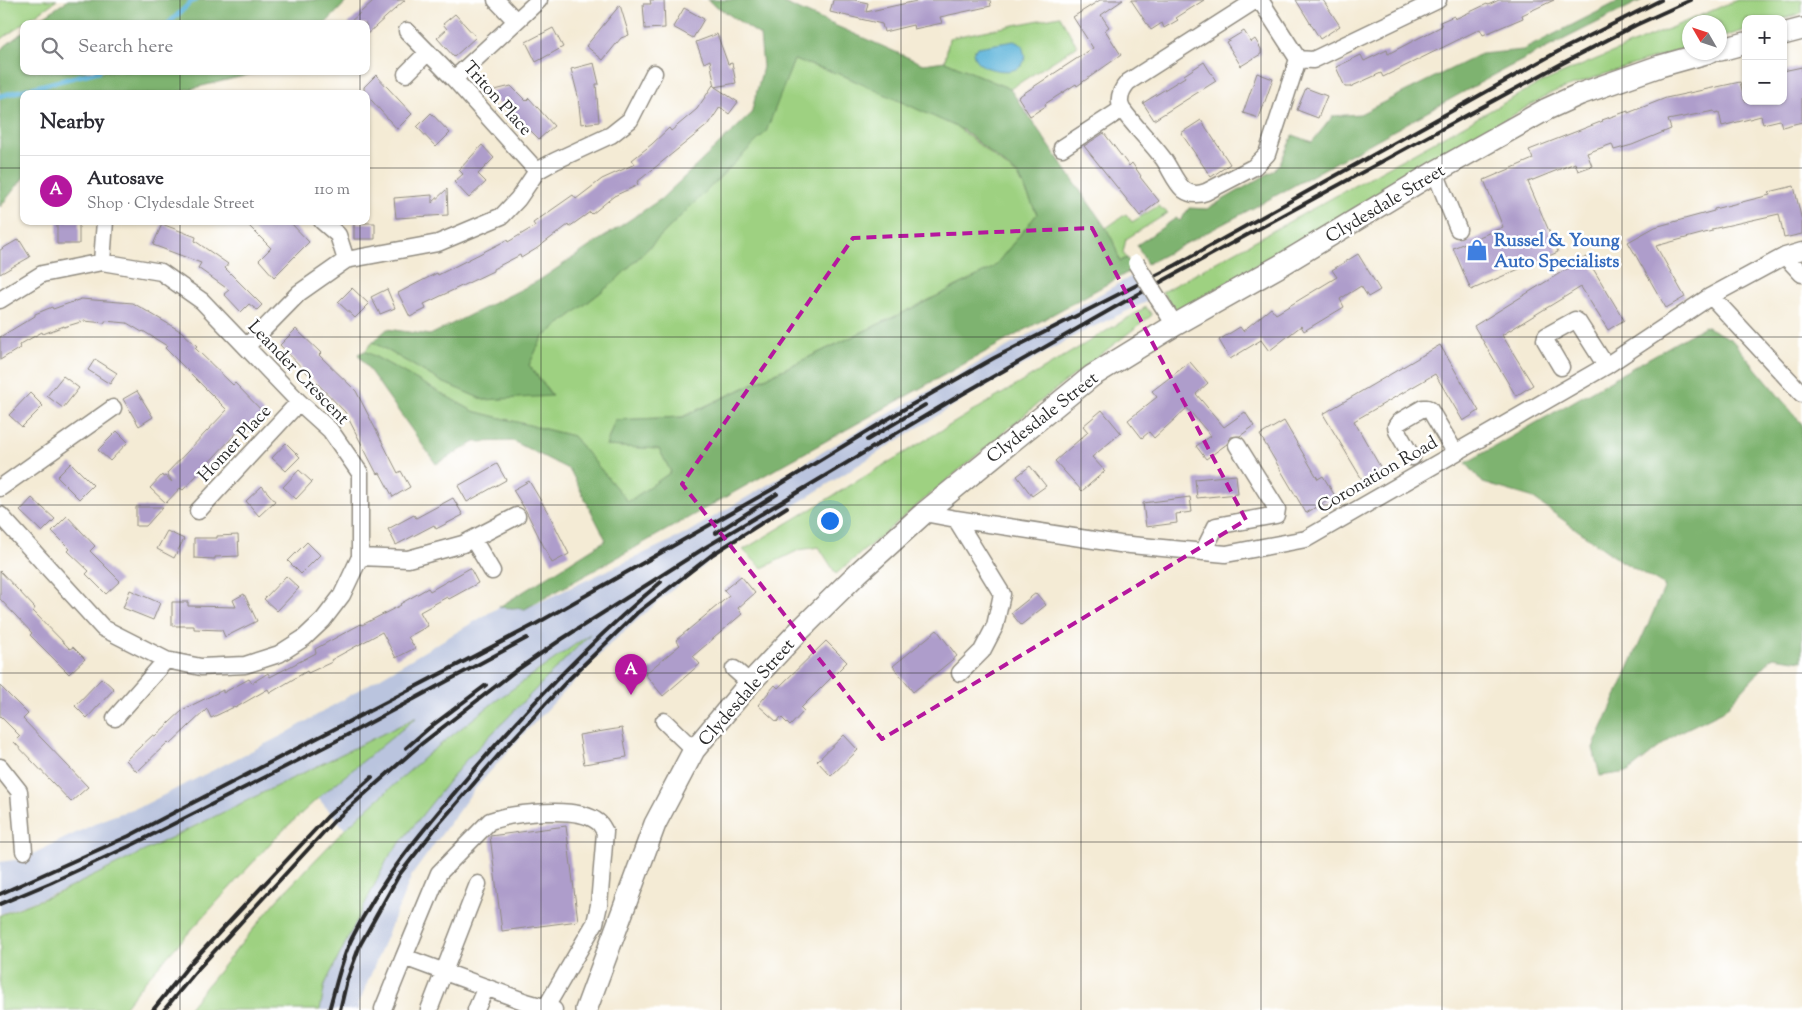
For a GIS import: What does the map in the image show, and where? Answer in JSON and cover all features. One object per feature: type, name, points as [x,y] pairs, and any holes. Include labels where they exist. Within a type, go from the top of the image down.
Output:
[{"type":"main road","points":[[1787,33],[1802,29]]},
{"type":"main road","points":[[1727,48],[1742,44]]},
{"type":"main road","name":"Clydesdale Street","points":[[586,1010],[655,824],[694,750],[742,676],[924,513],[1092,376],[1175,325],[1278,267],[1435,172],[1547,109],[1580,94],[1682,60]]},
{"type":"street","points":[[496,0],[516,21]]},
{"type":"street","points":[[454,79],[539,0]]},
{"type":"street","points":[[1256,0],[1128,82],[1120,95],[1122,108],[1164,159],[1179,185],[1185,191],[1198,194],[1254,167],[1267,154],[1298,59]]},
{"type":"street","points":[[1260,0],[1298,59]]},
{"type":"street","points":[[1298,59],[1313,60],[1438,0]]},
{"type":"street","name":"Triton Place","points":[[407,31],[454,79],[538,171]]},
{"type":"street","points":[[406,74],[428,52]]},
{"type":"street","points":[[247,346],[299,293],[346,260],[438,243],[502,216],[518,200],[538,171],[611,135],[630,120],[654,73]]},
{"type":"street","points":[[1062,148],[1122,108]]},
{"type":"street","points":[[1435,172],[1458,230]]},
{"type":"street","points":[[102,262],[105,225]]},
{"type":"street","points":[[327,225],[338,235],[346,260]]},
{"type":"street","name":"Coronation Road","points":[[924,513],[956,520],[1120,544],[1226,554],[1306,538],[1606,366],[1711,296],[1785,256],[1802,251]]},
{"type":"street","points":[[1785,256],[1802,274]]},
{"type":"street","name":"Leander Crescent","points":[[0,300],[42,274],[102,262],[161,272],[202,301],[299,402],[330,430],[360,473],[360,557],[342,595],[323,620],[304,638],[279,654],[245,665],[201,667],[166,660],[103,628],[0,515]]},
{"type":"street","points":[[1136,262],[1175,325]]},
{"type":"street","points":[[1711,296],[1802,394]]},
{"type":"street","points":[[1561,367],[1544,340],[1546,336],[1575,320],[1606,366]]},
{"type":"street","name":"Homer Place","points":[[198,511],[299,402]]},
{"type":"street","points":[[0,488],[113,408]]},
{"type":"street","points":[[1412,457],[1396,426],[1399,422],[1423,408],[1430,410],[1455,452]]},
{"type":"street","points":[[1203,552],[1216,526],[1276,515],[1278,509],[1238,445]]},
{"type":"street","points":[[360,557],[408,559],[463,544],[517,516]]},
{"type":"street","points":[[956,520],[1002,594],[995,626],[982,651],[960,673]]},
{"type":"street","points":[[473,539],[492,571]]},
{"type":"street","points":[[115,718],[166,660]]},
{"type":"street","points":[[664,721],[694,750]]},
{"type":"street","points":[[0,767],[19,791],[24,851]]},
{"type":"street","points":[[382,1009],[439,873],[490,821],[500,817],[566,811],[586,815],[599,822],[605,832],[599,905],[595,923],[550,1009],[525,1006],[486,986],[404,957]]},
{"type":"street","points":[[429,1010],[478,884]]},
{"type":"street","points":[[476,1010],[486,986]]},
{"type":"highlighted area","points":[[1092,228],[1246,520],[882,739],[682,484],[853,238]]},
{"type":"shaded area","points":[[1141,271],[1157,297],[1076,335],[967,397],[734,543],[668,593],[610,644],[519,739],[473,791],[412,875],[359,1003],[359,1010],[320,1010],[325,984],[387,858],[465,761],[587,636],[497,700],[427,755],[345,829],[318,798],[414,718],[66,889],[0,914],[0,862],[22,859],[107,818],[144,805],[285,734],[499,607],[525,609],[685,534],[853,434]]},
{"type":"green space","points":[[0,0],[57,0],[28,20],[20,20],[20,26],[0,40]]},
{"type":"green space","points":[[68,0],[348,0],[329,20],[39,20]]},
{"type":"green space","points":[[707,0],[777,0],[923,64],[945,61],[1010,89],[1106,228],[1120,261],[1127,258],[1134,269],[525,609],[499,607],[606,540],[570,470],[513,441],[475,442],[436,464],[358,354],[365,351],[473,411],[573,436],[628,502],[671,472],[659,449],[606,446],[615,420],[683,417],[915,307],[993,268],[1037,214],[1019,176],[963,130],[840,74],[794,60],[766,132],[615,281],[542,338],[529,365],[552,396],[484,400],[442,382],[373,342],[387,329],[430,335],[538,281],[661,199],[751,114],[763,67],[760,35]]},
{"type":"green space","points":[[1621,0],[1642,0],[1507,68],[1255,207],[1147,264],[1137,245],[1176,218],[1180,221],[1189,208],[1207,209],[1273,171],[1280,163],[1293,135],[1312,142],[1333,116],[1360,114],[1481,54],[1523,50]]},
{"type":"green space","points":[[1737,0],[1802,0],[1802,13],[1787,18],[1787,15],[1742,15],[1742,31],[1727,36],[1727,15],[1701,15]]},
{"type":"green space","points":[[1060,16],[1077,46],[1010,89],[945,61],[949,38]]},
{"type":"green space","points":[[1682,23],[1682,49],[1551,93],[1177,312],[1162,292],[1540,83]]},
{"type":"green space","points":[[20,34],[20,75],[247,75],[186,90],[20,90],[20,182],[0,207],[0,50]]},
{"type":"green space","points":[[794,60],[840,74],[957,127],[1019,177],[1037,214],[993,268],[682,417],[615,420],[606,446],[659,449],[671,472],[628,502],[573,436],[473,411],[365,351],[373,342],[442,382],[484,400],[552,395],[529,365],[542,338],[615,281],[765,132]]},
{"type":"green space","points":[[1158,206],[1168,213],[1126,239],[1123,253],[1127,258],[1120,262],[1113,241],[1106,228],[1126,214],[1132,222]]},
{"type":"green space","points":[[1146,307],[1152,315],[1047,396],[836,574],[819,547],[799,550],[762,568],[743,550]]},
{"type":"green space","points":[[1705,326],[1732,340],[1802,424],[1802,661],[1773,657],[1723,711],[1676,734],[1628,772],[1600,776],[1593,748],[1665,586],[1618,559],[1531,497],[1483,483],[1466,463]]},
{"type":"green space","points":[[590,634],[465,761],[388,858],[325,984],[320,1010],[187,1010],[277,900],[345,829],[427,755],[497,700]]},
{"type":"green space","points":[[417,717],[318,798],[277,836],[144,982],[122,1010],[0,1010],[0,915],[63,891]]},
{"type":"water","points":[[1014,41],[1022,45],[1025,57],[1021,66],[1016,69],[1001,71],[993,69],[980,64],[975,58],[973,52],[978,47]]},
{"type":"building","points":[[374,0],[405,0],[370,31],[370,20],[352,20]]},
{"type":"building","points":[[650,0],[664,0],[665,28],[645,29],[643,4],[651,4]]},
{"type":"building","points":[[833,0],[854,0],[868,3],[866,12],[921,0],[990,0],[991,6],[940,17],[942,23],[914,29],[913,25],[884,32],[882,24],[830,12]]},
{"type":"building","points":[[1100,0],[1123,0],[1101,15],[1109,27],[1105,30],[1121,55],[1077,86],[1076,84],[1045,104],[1046,106],[1030,116],[1018,97],[1093,48],[1073,17]]},
{"type":"building","points":[[1131,0],[1204,0],[1164,28],[1162,23],[1151,30]]},
{"type":"building","points":[[1296,0],[1323,0],[1340,26],[1320,39]]},
{"type":"building","points":[[1499,0],[1554,0],[1522,15],[1523,18],[1483,35],[1480,29],[1383,77],[1381,73],[1350,87],[1345,87],[1336,67],[1361,55],[1364,61],[1387,50],[1388,54],[1442,26],[1440,22],[1454,16],[1455,19]]},
{"type":"building","points":[[620,5],[629,35],[621,38],[603,60],[586,46]]},
{"type":"building","points":[[684,8],[704,19],[693,38],[673,27]]},
{"type":"building","points":[[455,14],[476,37],[454,57],[437,38],[447,29],[443,24]]},
{"type":"building","points":[[553,28],[563,47],[536,62],[526,42]]},
{"type":"building","points":[[1244,31],[1251,42],[1255,39],[1261,49],[1261,54],[1241,66],[1226,42]]},
{"type":"building","points":[[717,34],[728,64],[732,63],[736,83],[715,87],[710,60],[704,63],[696,42]]},
{"type":"building","points":[[1204,62],[1216,81],[1154,120],[1143,103],[1185,77],[1184,75]]},
{"type":"building","points":[[594,63],[599,84],[596,84],[599,122],[581,124],[578,96],[571,69]]},
{"type":"building","points":[[1802,67],[1802,122],[1782,127],[1780,120],[1763,124],[1761,116],[1722,126],[1719,112],[1715,113],[1714,111],[1668,120],[1671,129],[1632,145],[1614,150],[1612,144],[1587,153],[1592,166],[1578,171],[1575,163],[1528,182],[1558,252],[1471,290],[1453,248],[1503,227],[1484,180],[1533,159],[1529,150],[1602,120],[1628,111],[1628,113],[1666,98],[1740,82],[1742,105],[1787,105],[1787,70]]},
{"type":"building","points":[[1257,73],[1273,79],[1259,118],[1243,113]]},
{"type":"building","points":[[376,75],[412,114],[397,129],[370,99],[370,90],[364,90],[364,87]]},
{"type":"building","points":[[713,85],[738,102],[729,114],[720,107],[709,124],[637,182],[638,185],[614,196],[592,214],[590,212],[569,227],[568,225],[521,258],[520,255],[493,269],[493,271],[424,304],[426,309],[410,317],[398,293],[507,240],[508,242],[535,226],[533,223],[573,195],[576,199],[602,179],[635,164],[632,160],[669,128],[671,131],[697,109]]},
{"type":"building","points":[[511,86],[526,101],[529,98],[554,126],[539,139],[505,105],[503,108],[487,92]]},
{"type":"building","points":[[1306,88],[1327,96],[1318,118],[1297,110]]},
{"type":"building","points":[[431,113],[450,133],[436,147],[417,127]]},
{"type":"building","points":[[1201,120],[1230,164],[1211,177],[1181,133]]},
{"type":"building","points":[[1104,133],[1129,166],[1132,163],[1140,177],[1159,201],[1140,216],[1084,146]]},
{"type":"building","points":[[482,145],[494,158],[478,174],[486,182],[469,198],[454,182],[463,174],[459,170]]},
{"type":"building","points":[[1794,186],[1802,221],[1802,234],[1784,238],[1779,214],[1712,229],[1712,231],[1656,246],[1685,297],[1666,308],[1628,242],[1655,227],[1714,211],[1714,209],[1770,195],[1769,192]]},
{"type":"building","points":[[447,189],[448,215],[396,218],[394,198],[432,195],[432,203]]},
{"type":"building","points":[[370,223],[375,223],[375,239],[354,239],[354,225],[370,225]]},
{"type":"building","points":[[57,225],[79,225],[79,244],[57,244]]},
{"type":"building","points":[[162,225],[196,237],[195,241],[228,264],[225,268],[262,305],[257,310],[249,304],[241,312],[224,294],[229,290],[198,268],[201,263],[153,245]]},
{"type":"building","points":[[248,225],[293,225],[309,242],[274,277],[259,260],[271,248]]},
{"type":"building","points":[[19,239],[30,257],[0,274],[0,250]]},
{"type":"building","points":[[1358,254],[1380,290],[1368,297],[1361,286],[1340,299],[1344,307],[1304,331],[1301,326],[1269,351],[1261,340],[1230,359],[1219,340],[1240,327],[1243,331],[1271,308],[1276,314],[1337,277],[1332,270]]},
{"type":"building","points":[[1586,257],[1624,320],[1608,330],[1581,287],[1502,335],[1533,385],[1516,396],[1474,326]]},
{"type":"building","points":[[352,288],[369,304],[355,318],[338,302]]},
{"type":"building","points":[[387,289],[395,308],[380,314],[371,297]]},
{"type":"building","points":[[81,299],[133,303],[182,332],[197,346],[195,348],[233,385],[235,383],[267,416],[252,431],[245,424],[183,490],[180,488],[166,503],[150,488],[162,475],[172,482],[167,473],[227,410],[165,348],[167,346],[127,323],[84,321],[43,334],[42,332],[19,345],[20,348],[0,360],[0,337],[35,316],[35,314]]},
{"type":"building","points":[[296,329],[321,353],[319,355],[356,391],[398,473],[401,471],[410,487],[393,497],[380,473],[377,474],[345,412],[280,345]]},
{"type":"building","points":[[1440,345],[1479,411],[1463,421],[1435,374],[1354,421],[1382,470],[1363,481],[1323,414]]},
{"type":"building","points":[[95,359],[117,373],[110,384],[88,370]]},
{"type":"building","points":[[1190,362],[1208,383],[1196,394],[1224,427],[1245,412],[1254,426],[1240,436],[1231,437],[1227,444],[1206,459],[1196,446],[1211,436],[1187,408],[1154,438],[1149,432],[1142,438],[1128,420],[1157,397],[1152,391]]},
{"type":"building","points":[[63,376],[79,388],[63,408],[47,396]]},
{"type":"building","points":[[137,391],[153,417],[139,426],[123,399]]},
{"type":"building","points":[[30,393],[43,406],[22,427],[9,415]]},
{"type":"building","points":[[1102,410],[1121,433],[1092,457],[1105,471],[1082,491],[1055,461],[1088,432],[1083,426]]},
{"type":"building","points":[[1284,421],[1318,479],[1323,476],[1335,496],[1306,513],[1260,435]]},
{"type":"building","points":[[117,431],[128,442],[110,461],[98,450]]},
{"type":"building","points":[[286,443],[300,457],[286,471],[272,458]]},
{"type":"building","points":[[71,463],[93,485],[79,499],[57,477]]},
{"type":"building","points":[[497,464],[506,480],[467,502],[458,486]]},
{"type":"building","points":[[1030,466],[1046,486],[1032,496],[1017,476]]},
{"type":"building","points":[[299,470],[312,482],[296,499],[283,487]]},
{"type":"building","points":[[1236,475],[1238,494],[1197,498],[1195,479]]},
{"type":"building","points":[[529,481],[550,516],[569,554],[552,563],[526,511],[513,490]]},
{"type":"building","points":[[262,486],[275,501],[259,516],[246,501]]},
{"type":"building","points":[[1190,497],[1192,512],[1176,514],[1177,523],[1146,527],[1143,503]]},
{"type":"building","points":[[32,498],[55,519],[42,532],[20,511]]},
{"type":"building","points":[[453,498],[463,515],[436,529],[434,525],[396,545],[388,529],[414,515],[416,518]]},
{"type":"building","points":[[136,507],[163,507],[146,526],[136,526]]},
{"type":"building","points":[[67,516],[95,546],[90,551],[120,581],[106,594],[86,574],[89,571],[68,551],[70,549],[52,531]]},
{"type":"building","points":[[167,531],[184,539],[174,558],[157,549]]},
{"type":"building","points":[[238,535],[239,556],[215,557],[215,559],[194,558],[194,538],[217,538],[217,536]]},
{"type":"building","points":[[307,542],[320,555],[301,574],[288,561]]},
{"type":"building","points":[[470,568],[478,583],[420,612],[428,626],[408,637],[415,648],[396,658],[382,632],[331,660],[332,662],[308,673],[307,671],[270,693],[268,689],[235,708],[211,718],[207,709],[170,744],[168,742],[137,772],[126,760],[184,709],[223,690],[223,693],[249,679],[252,683],[268,673],[270,677],[316,653],[315,649],[401,605],[428,588],[430,591]]},
{"type":"building","points":[[0,571],[35,608],[33,611],[70,649],[73,647],[85,659],[69,674],[30,635],[32,633],[0,599]]},
{"type":"building","points":[[286,576],[299,588],[277,611],[264,599]]},
{"type":"building","points":[[741,576],[755,593],[738,608],[742,614],[693,656],[700,664],[663,696],[645,674],[680,645],[676,640],[729,596],[724,590]]},
{"type":"building","points":[[130,590],[160,603],[153,620],[123,608]]},
{"type":"building","points":[[1036,593],[1046,605],[1021,625],[1011,613]]},
{"type":"building","points":[[244,594],[257,621],[225,637],[222,630],[194,629],[194,626],[172,626],[172,602],[188,602],[188,606],[236,607],[233,600]]},
{"type":"building","points":[[937,630],[957,656],[913,692],[893,666]]},
{"type":"building","points":[[826,641],[847,662],[801,708],[804,711],[790,726],[781,717],[777,722],[758,705],[775,685],[778,688]]},
{"type":"building","points":[[102,678],[114,689],[87,718],[75,706]]},
{"type":"building","points":[[0,686],[28,714],[23,719],[88,787],[71,802],[14,742],[20,736],[0,716]]},
{"type":"building","points":[[622,728],[627,757],[584,764],[579,735]]},
{"type":"building","points":[[844,735],[858,750],[831,776],[817,761]]},
{"type":"building","points":[[566,826],[578,921],[502,931],[490,836]]},
{"type":"waterway","points":[[172,20],[191,2],[196,0]]},
{"type":"waterway","points":[[24,90],[83,75]]},
{"type":"waterway","points":[[0,96],[20,91]]},
{"type":"railway","points":[[0,894],[129,836],[534,625],[771,490],[906,408],[994,358],[1176,265],[1559,51],[1661,0]]},
{"type":"railway","points":[[164,1010],[198,969],[334,821],[420,745],[514,672],[562,639],[706,547],[952,400],[1124,302],[1561,64],[1636,25],[1691,0]]},
{"type":"railway","points":[[867,440],[925,405]]},
{"type":"railway","points":[[716,533],[777,494]]},
{"type":"railway","points":[[340,1010],[347,980],[360,945],[399,875],[438,825],[502,751],[566,682],[637,613],[713,554],[787,507]]},
{"type":"railway","points":[[329,1010],[342,964],[352,938],[390,874],[419,835],[536,701],[584,651],[661,582]]},
{"type":"railway","points":[[0,904],[134,844],[336,741],[527,638]]},
{"type":"railway","points":[[406,748],[486,685]]},
{"type":"railway","points":[[153,1010],[190,964],[327,817],[372,777]]},
{"type":"place","name":"Russel & Young Auto Specialists","points":[[1477,250]]},
{"type":"place","name":"Autosave","points":[[631,695]]}]
